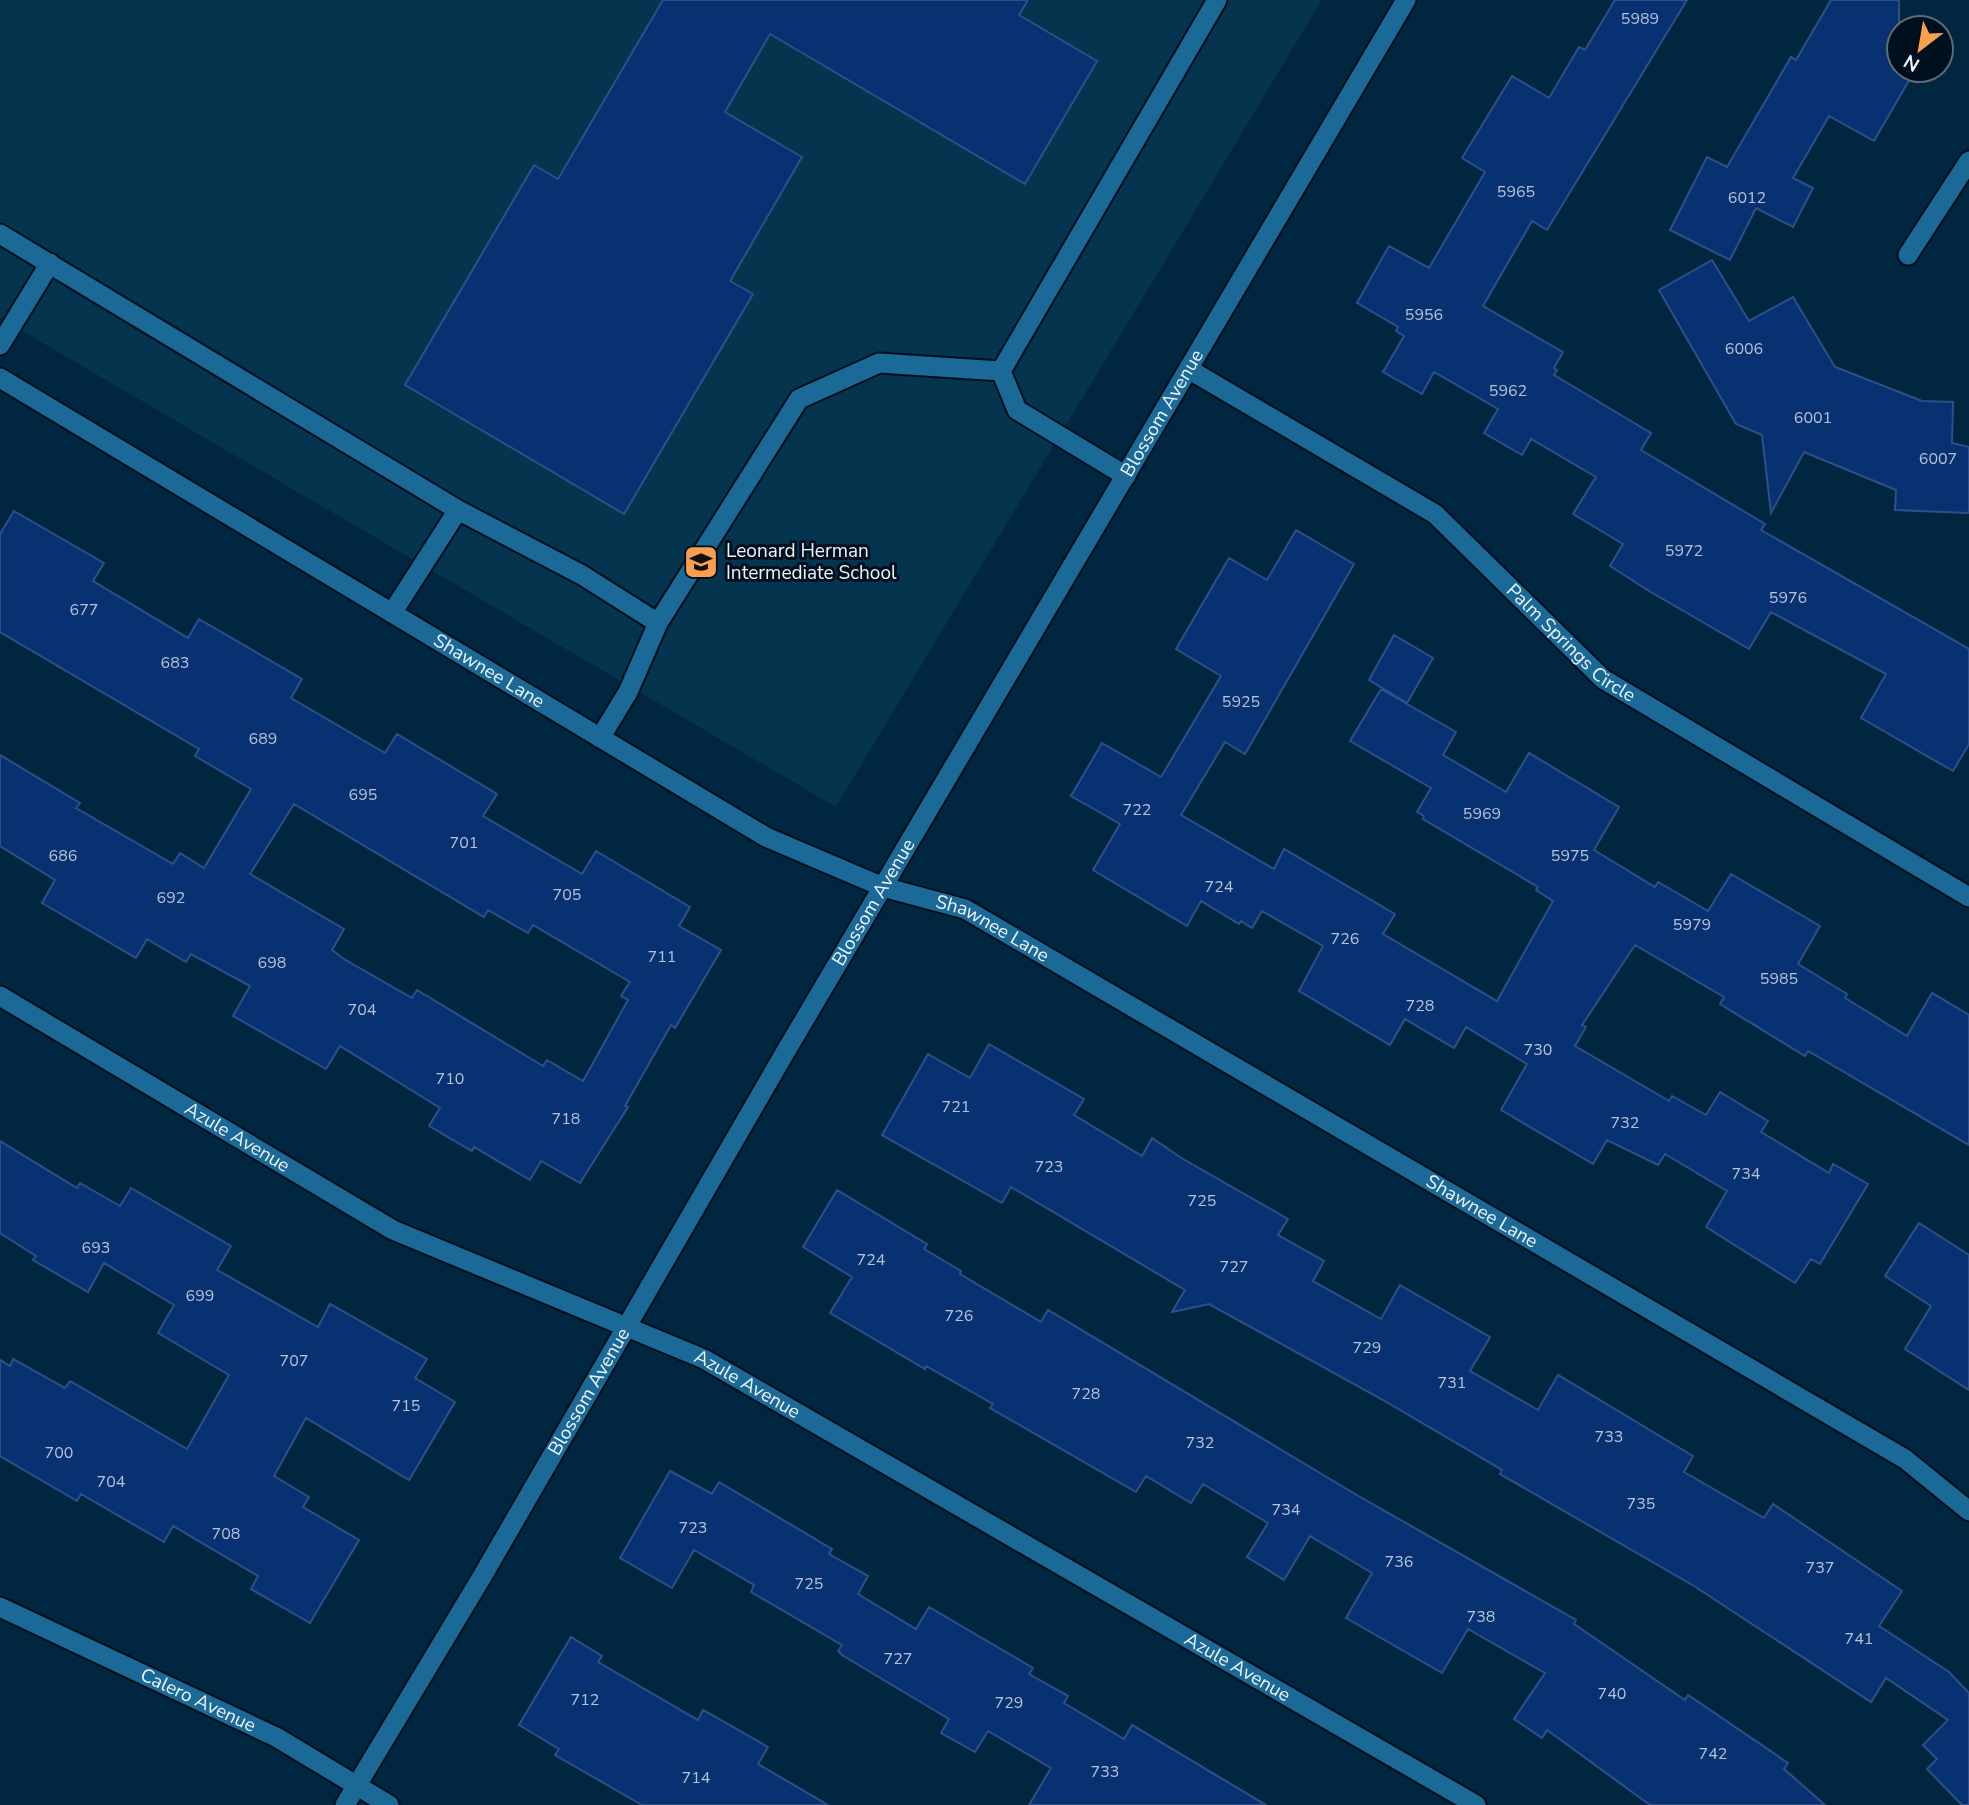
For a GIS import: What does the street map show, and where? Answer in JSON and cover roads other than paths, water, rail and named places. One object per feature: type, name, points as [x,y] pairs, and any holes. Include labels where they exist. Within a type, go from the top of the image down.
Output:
[{"type":"street","points":[[1001,371],[1217,0]]},
{"type":"street","name":"Blossom Avenue","points":[[345,1805],[1406,0]]},
{"type":"street","points":[[1908,256],[1969,161]]},
{"type":"street","points":[[0,234],[458,510],[582,575],[658,623]]},
{"type":"street","points":[[0,345],[50,263]]},
{"type":"street","points":[[600,738],[628,692],[658,623],[799,399],[879,363],[1001,371]]},
{"type":"street","name":"Palm Springs Circle","points":[[1190,370],[1435,514],[1602,679],[1969,897]]},
{"type":"street","points":[[1001,371],[1017,410],[1126,476]]},
{"type":"street","name":"Shawnee Lane","points":[[0,378],[766,837],[883,887],[965,909],[1905,1459],[1969,1511]]},
{"type":"street","points":[[392,613],[458,510]]},
{"type":"street","name":"Azule Avenue","points":[[0,996],[393,1230],[625,1329],[704,1359],[1476,1805]]},
{"type":"street","name":"Calero Avenue","points":[[0,1607],[276,1737],[389,1805]]},
{"type":"place","name":"Leonard Herman Intermediate School","points":[[701,562]]}]
